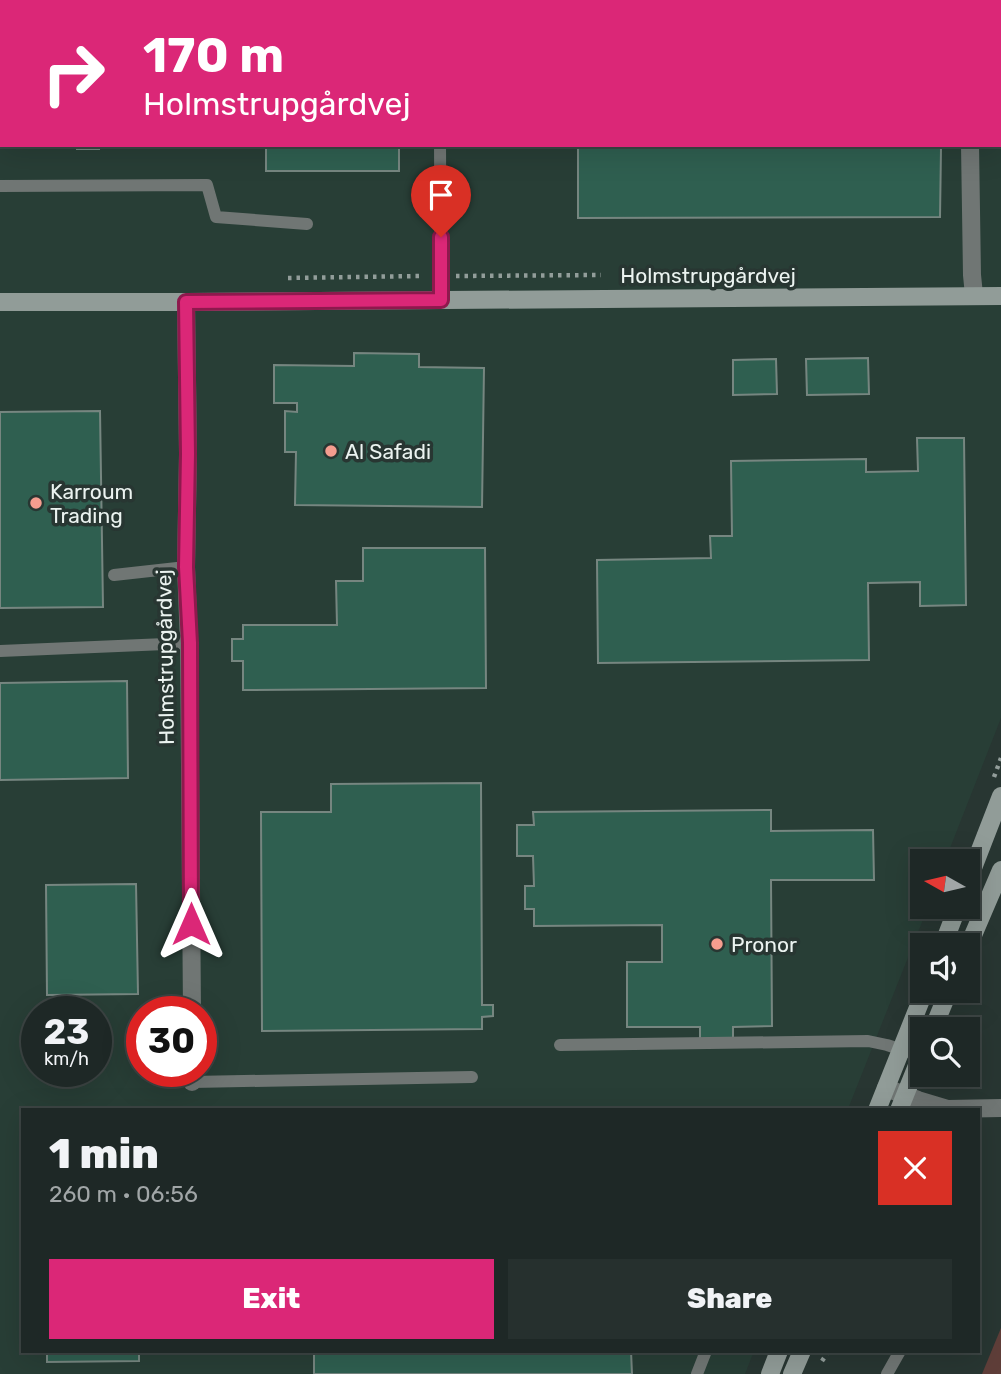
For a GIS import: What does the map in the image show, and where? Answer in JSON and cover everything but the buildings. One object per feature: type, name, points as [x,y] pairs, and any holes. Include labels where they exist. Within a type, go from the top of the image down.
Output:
[{"type":"street","points":[[970,147],[974,295]]},
{"type":"street","name":"Holmstrupgårdvej","points":[[0,302],[1001,296]]},
{"type":"street","name":"Holmstrupgårdvej","points":[[186,302],[186,567],[190,643],[192,996]]},
{"type":"street","points":[[980,850],[1001,796]]},
{"type":"street","points":[[974,933],[1001,870]]},
{"type":"street","points":[[878,1108],[920,1003]]},
{"type":"street","points":[[902,1103],[910,1083]]},
{"type":"street","points":[[886,1088],[902,1103],[940,1108]]},
{"type":"street","points":[[980,1109],[1001,1108]]},
{"type":"street","points":[[770,1374],[778,1353]]},
{"type":"street","points":[[792,1374],[801,1353]]},
{"type":"lane","points":[[440,147],[441,300]]},
{"type":"lane","points":[[0,186],[207,185],[216,217],[307,224]]},
{"type":"lane","points":[[114,575],[186,567]]},
{"type":"lane","points":[[0,651],[190,643]]},
{"type":"lane","points":[[560,1045],[868,1041],[910,1052]]},
{"type":"lane","points":[[217,1077],[472,1077]]},
{"type":"lane","points":[[697,1374],[705,1353]]},
{"type":"lane","points":[[887,1374],[899,1353]]},
{"type":"shaded area","points":[[0,147],[1001,147],[1001,718],[950,849],[910,849],[910,919],[923,919],[918,933],[910,933],[910,952],[848,1108],[21,1108],[21,1353],[753,1353],[745,1374],[0,1374]]},
{"type":"shaded area","points":[[1001,1328],[1001,1374],[982,1374]]},
{"type":"place","name":"Al Safadi","points":[[331,451]]},
{"type":"place","name":"Karroum Trading","points":[[36,503]]},
{"type":"place","name":"Pronor","points":[[717,944]]},
{"type":"route","points":[[191,924],[190,643],[186,567],[186,302],[441,300],[441,237]]}]
